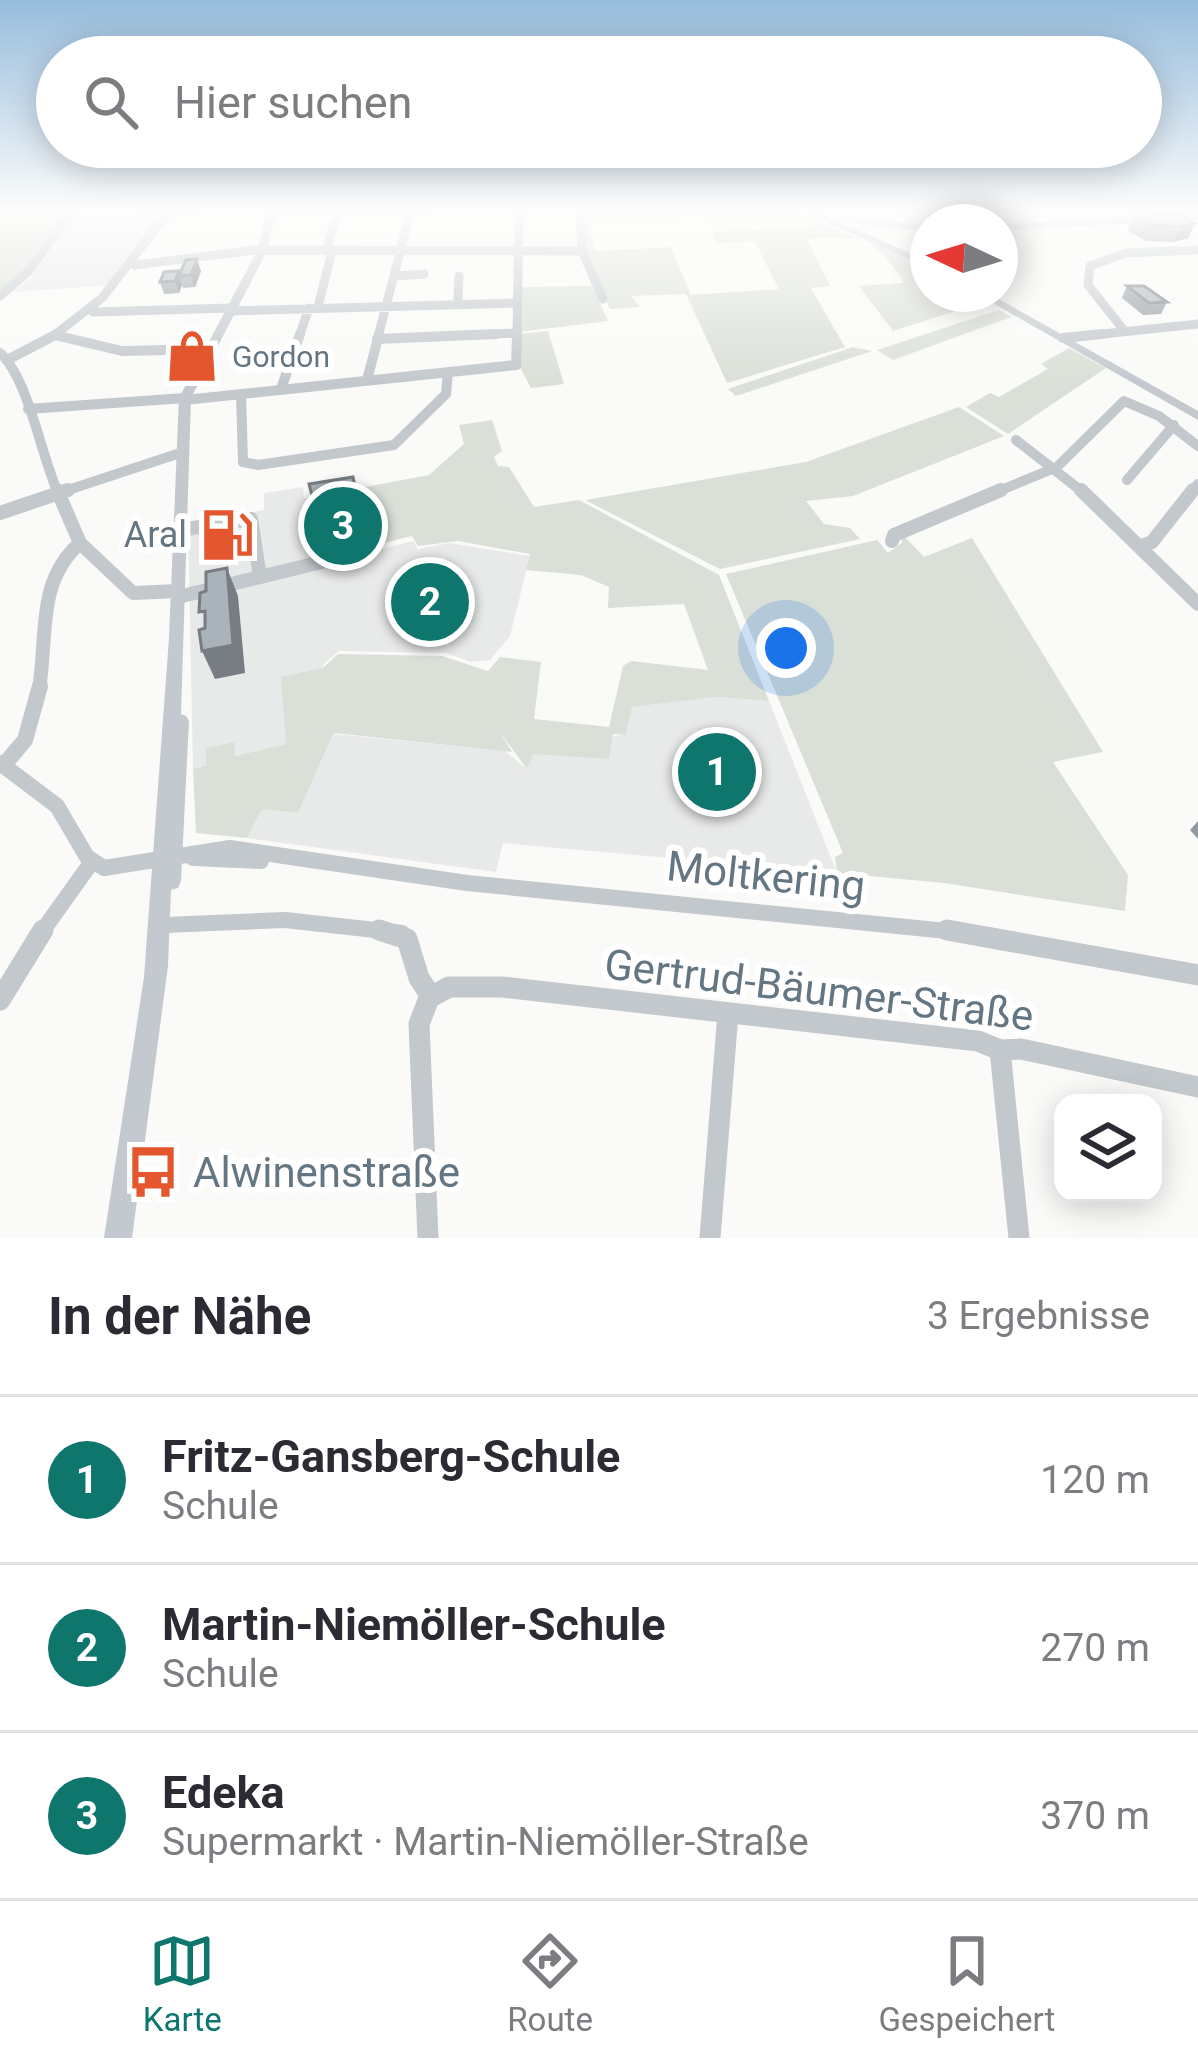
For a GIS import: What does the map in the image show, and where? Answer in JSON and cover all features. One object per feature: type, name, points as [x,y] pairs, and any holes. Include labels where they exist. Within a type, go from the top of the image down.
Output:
[{"type":"main road","points":[[118,1238],[164,925],[185,399],[253,268]]},
{"type":"main road","points":[[1014,312],[1198,416]]},
{"type":"main road","points":[[155,976],[166,859]]},
{"type":"street","points":[[0,296],[32,268]]},
{"type":"street","points":[[133,268],[93,313],[58,336],[5,356],[19,370],[54,494],[80,543],[133,593],[178,594],[341,557]]},
{"type":"street","points":[[280,389],[325,268]]},
{"type":"street","points":[[367,380],[399,268]]},
{"type":"street","points":[[28,409],[241,394],[516,365],[515,268]]},
{"type":"street","points":[[589,268],[602,299]]},
{"type":"street","points":[[1090,268],[1088,286],[1123,329]]},
{"type":"street","points":[[397,276],[424,274]]},
{"type":"street","points":[[458,298],[459,276]]},
{"type":"street","points":[[388,304],[516,299]]},
{"type":"street","points":[[93,313],[516,299]]},
{"type":"street","points":[[1063,339],[1198,324]]},
{"type":"street","points":[[377,340],[517,333]]},
{"type":"street","points":[[58,336],[122,351],[209,349]]},
{"type":"street","points":[[1084,336],[1093,355]]},
{"type":"street","points":[[241,394],[243,462],[258,465],[394,445],[446,394],[448,372]]},
{"type":"street","points":[[892,541],[893,535],[1057,467],[1124,401],[1174,425],[1198,446]]},
{"type":"street","points":[[1126,480],[1174,425]]},
{"type":"street","points":[[1016,440],[1057,467],[1198,604]]},
{"type":"street","points":[[0,514],[183,452]]},
{"type":"street","points":[[1140,547],[1152,542],[1198,484]]},
{"type":"street","points":[[180,530],[251,519],[260,578]]},
{"type":"street","points":[[0,1000],[67,892],[92,863],[57,806],[2,764],[24,746],[37,716],[50,573],[80,543]]},
{"type":"street","name":"Moltkering","points":[[92,863],[110,869],[166,859],[326,865],[953,931],[1198,975]]},
{"type":"street","points":[[164,925],[285,920],[402,932],[409,939],[416,980],[430,995],[419,1024],[428,1238]]},
{"type":"street","name":"Gertrud-Bäumer-Straße","points":[[430,995],[460,984],[978,1041],[1000,1050],[1021,1048],[1198,1087]]},
{"type":"street","points":[[710,1238],[728,1013]]},
{"type":"street","points":[[1000,1050],[1019,1238]]},
{"type":"shaded area","points":[[0,268],[26,268],[25,269],[0,290]]},
{"type":"shaded area","points":[[38,268],[125,268],[113,285],[13,292]]},
{"type":"shaded area","points":[[593,268],[680,268],[691,295],[779,289],[768,268],[821,268],[830,286],[811,288],[845,347],[727,383],[686,294],[631,296],[640,307],[610,309]]},
{"type":"shaded area","points":[[893,268],[910,268],[910,312],[953,312],[893,331],[859,286],[904,283]]},
{"type":"shaded area","points":[[592,286],[608,321],[519,332],[518,287]]},
{"type":"shaded area","points":[[993,312],[1011,317],[893,360],[877,350]]},
{"type":"shaded area","points":[[548,331],[564,384],[531,388],[519,365],[518,334]]},
{"type":"shaded area","points":[[853,347],[872,351],[736,396],[728,389]]},
{"type":"shaded area","points":[[1069,348],[1106,368],[1008,434],[966,407],[990,393],[999,397],[1048,369],[1041,364]]},
{"type":"shaded area","points":[[959,407],[1004,436],[853,496],[806,501],[824,524],[850,528],[860,539],[720,569],[585,500],[806,462]]},
{"type":"shaded area","points":[[492,420],[502,451],[494,457],[498,466],[509,467],[534,507],[579,500],[719,575],[769,701],[716,697],[632,707],[626,735],[613,734],[609,759],[533,754],[527,769],[500,732],[512,752],[334,733],[298,813],[262,809],[247,838],[196,833],[193,769],[206,765],[206,748],[234,742],[235,756],[286,744],[281,677],[323,668],[338,654],[442,656],[488,671],[500,657],[541,662],[534,719],[609,727],[623,666],[631,661],[708,670],[684,604],[608,608],[609,587],[581,575],[526,570],[530,554],[458,541],[418,546],[412,536],[371,546],[360,488],[429,475],[464,444],[459,425]]},
{"type":"shaded area","points":[[303,487],[304,498],[360,488],[371,546],[268,571],[269,579],[413,541],[418,549],[449,543],[530,556],[510,636],[490,660],[471,662],[446,653],[339,651],[324,664],[286,744],[234,756],[233,742],[207,748],[206,765],[193,769],[188,523],[264,510],[264,493]]},
{"type":"shaded area","points":[[901,533],[924,557],[972,538],[1103,752],[1053,762],[1128,875],[1125,911],[944,883],[837,873],[835,857],[843,853],[726,574],[877,540],[888,553],[902,543]]},
{"type":"shaded area","points":[[716,697],[769,701],[837,873],[503,843],[496,872],[247,838],[262,809],[298,813],[334,734],[505,751],[527,769],[532,754],[626,734],[632,707]]},
{"type":"building","points":[[179,271],[175,281],[160,282],[164,272]]},
{"type":"building","points":[[1127,286],[1144,286],[1167,302],[1149,303]]},
{"type":"building","points":[[353,477],[363,528],[321,530],[309,484]]},
{"type":"building","points":[[227,568],[233,645],[202,651],[199,630],[205,628],[205,611],[199,612],[206,572]]},
{"type":"place","name":"Gordon","points":[[192,356]]},
{"type":"place","name":"Edeka","points":[[343,526]]},
{"type":"place","name":"Aral","points":[[227,535]]},
{"type":"place","name":"Martin-Niemöller-Schule","points":[[430,602]]},
{"type":"place","name":"Fritz-Gansberg-Schule","points":[[717,772]]},
{"type":"place","name":"Alwinenstraße","points":[[153,1172]]}]
